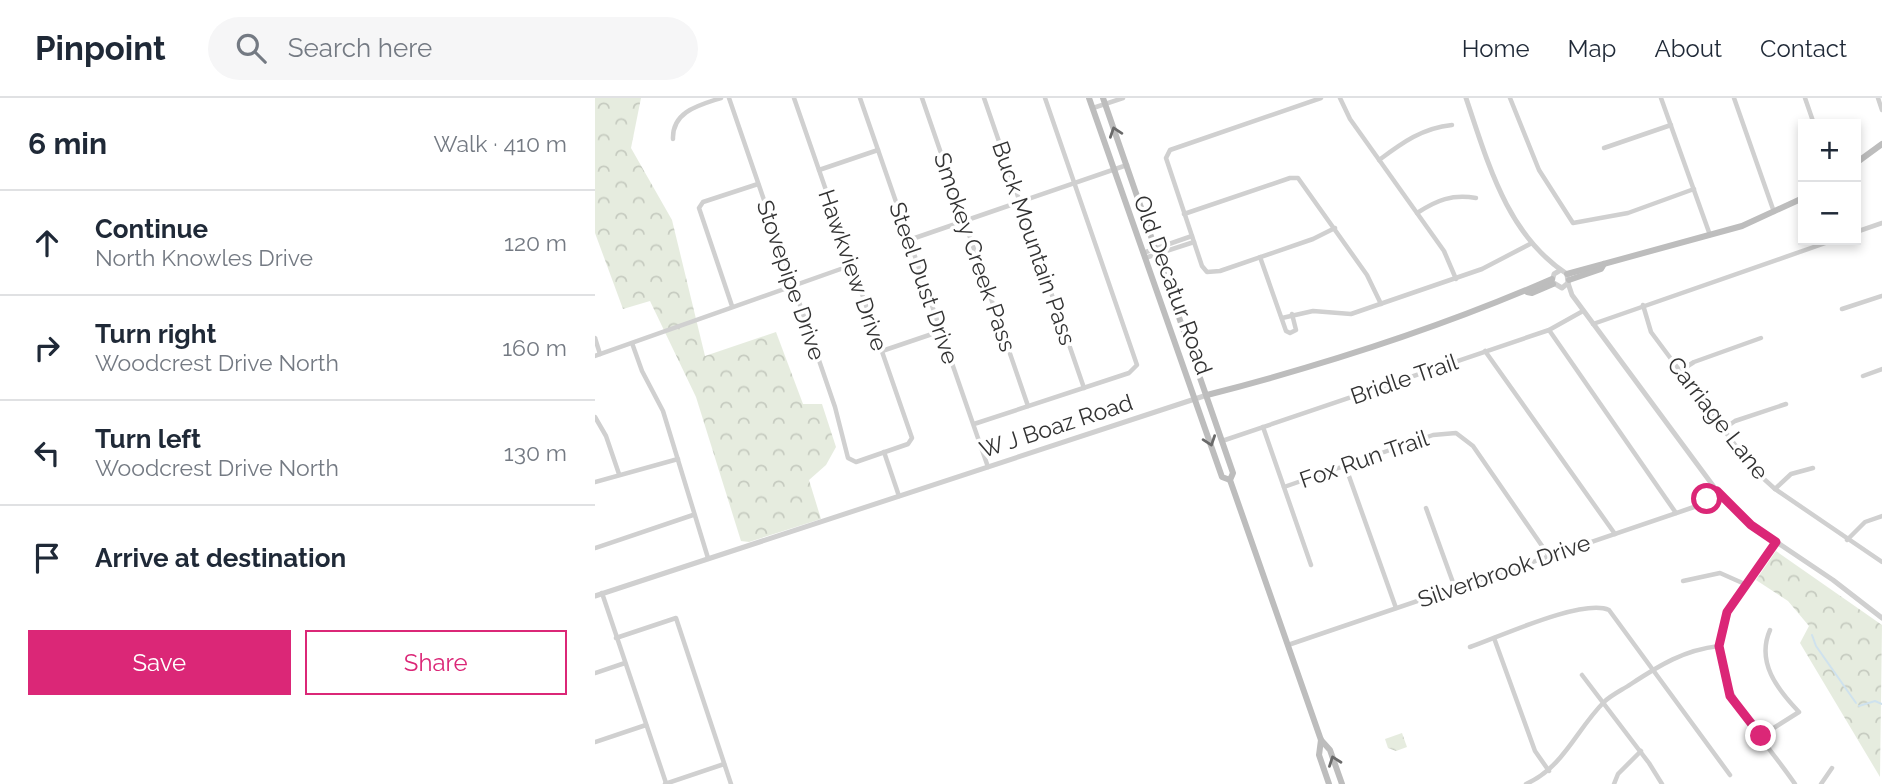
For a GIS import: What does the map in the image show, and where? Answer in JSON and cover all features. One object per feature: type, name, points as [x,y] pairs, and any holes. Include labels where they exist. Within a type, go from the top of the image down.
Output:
[{"type":"main road","name":"Old Decatur Road","points":[[1089,98],[1222,477],[1230,480]]},
{"type":"main road","name":"Old Decatur Road","points":[[1104,101],[1233,472],[1230,480],[1287,645],[1321,740],[1331,750],[1342,784]]},
{"type":"main road","points":[[1861,159],[1882,144]]},
{"type":"main road","points":[[1568,279],[1604,264],[1710,235],[1798,200]]},
{"type":"main road","name":"W J Boaz Road","points":[[1207,395],[1316,364],[1527,292],[1532,293],[1554,282]]},
{"type":"main road","name":"Old Decatur Road","points":[[1321,740],[1319,755],[1329,784]]},
{"type":"street","points":[[673,139],[676,123],[683,114],[721,98]]},
{"type":"street","name":"Stovepipe Drive","points":[[729,98],[851,462],[884,452]]},
{"type":"street","name":"Hawkview Drive","points":[[794,98],[911,442],[884,452]]},
{"type":"street","name":"Steel Dust Drive","points":[[860,98],[988,467]]},
{"type":"street","name":"Smokey Creek Pass","points":[[922,98],[1028,406]]},
{"type":"street","name":"Buck Mountain Pass","points":[[984,98],[1084,388]]},
{"type":"street","points":[[974,424],[1136,368],[1045,98]]},
{"type":"street","points":[[1093,108],[1104,101],[1123,98]]},
{"type":"street","points":[[1321,98],[1170,150],[1166,158],[1207,272],[1215,273],[1313,239],[1335,228]]},
{"type":"street","points":[[1341,98],[1350,119],[1448,258],[1456,279]]},
{"type":"street","points":[[1466,98],[1499,194],[1532,243],[1568,279],[1572,295]]},
{"type":"street","points":[[1510,98],[1539,170],[1573,223],[1627,213],[1694,189]]},
{"type":"street","points":[[1661,98],[1710,235]]},
{"type":"street","points":[[1734,98],[1774,212]]},
{"type":"street","points":[[1805,98],[1812,119]]},
{"type":"street","points":[[1878,98],[1882,110]]},
{"type":"street","points":[[1379,160],[1410,137],[1451,125]]},
{"type":"street","points":[[1604,148],[1671,125]]},
{"type":"street","points":[[819,170],[878,150]]},
{"type":"street","points":[[909,240],[1127,165]]},
{"type":"street","points":[[1184,214],[1293,177],[1300,180],[1374,285],[1381,304]]},
{"type":"street","points":[[732,306],[700,205],[758,184]]},
{"type":"street","points":[[1417,213],[1438,200],[1460,195],[1476,198]]},
{"type":"street","points":[[1861,230],[1882,223]]},
{"type":"street","points":[[1144,256],[1193,239]]},
{"type":"street","points":[[1282,318],[1313,311],[1351,314],[1456,279],[1494,264],[1532,243]]},
{"type":"street","points":[[1593,325],[1643,305],[1818,245]]},
{"type":"street","points":[[1259,257],[1286,331],[1296,330],[1292,314]]},
{"type":"street","points":[[1550,263],[1554,282],[1572,295],[1717,491],[1751,525],[1833,579],[1882,618]]},
{"type":"street","points":[[595,338],[598,355],[852,265]]},
{"type":"street","points":[[1554,282],[1559,271]]},
{"type":"street","points":[[1554,282],[1568,279]]},
{"type":"street","points":[[1842,309],[1882,296]]},
{"type":"street","name":"Carriage Lane","points":[[1643,305],[1651,332],[1753,469],[1776,489],[1882,562]]},
{"type":"street","name":"Bridle Trail","points":[[1222,442],[1549,330],[1583,311]]},
{"type":"street","points":[[1549,330],[1676,513]]},
{"type":"street","points":[[881,351],[941,331]]},
{"type":"street","points":[[1680,371],[1694,362],[1761,338]]},
{"type":"street","points":[[632,343],[642,371],[660,404],[708,558]]},
{"type":"street","points":[[1485,351],[1615,534]]},
{"type":"street","points":[[1863,376],[1882,369]]},
{"type":"street","name":"W J Boaz Road","points":[[598,594],[1207,395]]},
{"type":"street","points":[[1722,430],[1735,421],[1786,404]]},
{"type":"street","points":[[595,417],[606,436],[619,474]]},
{"type":"street","points":[[1263,427],[1311,565]]},
{"type":"street","name":"Fox Run Trail","points":[[1284,487],[1433,435],[1456,433],[1473,446],[1549,556]]},
{"type":"street","points":[[884,452],[899,496]]},
{"type":"street","points":[[595,482],[678,459]]},
{"type":"street","points":[[1345,465],[1396,608]]},
{"type":"street","points":[[1776,489],[1791,474],[1813,468]]},
{"type":"street","name":"Silverbrook Drive","points":[[1287,645],[1694,507],[1717,491]]},
{"type":"street","points":[[1426,508],[1455,588]]},
{"type":"street","points":[[595,548],[693,515]]},
{"type":"street","points":[[1847,540],[1865,522],[1882,516]]},
{"type":"street","points":[[1776,542],[1727,612],[1719,646],[1730,696],[1795,784]]},
{"type":"street","points":[[1683,581],[1720,573],[1747,584]]},
{"type":"street","points":[[598,594],[625,663],[665,784],[724,764]]},
{"type":"street","points":[[1469,647],[1578,610],[1601,606],[1615,613],[1730,775]]},
{"type":"street","points":[[616,638],[676,618],[731,784]]},
{"type":"street","points":[[1761,736],[1799,712],[1772,678],[1763,645],[1770,630]]},
{"type":"street","points":[[1494,638],[1535,751],[1549,771]]},
{"type":"street","points":[[1526,784],[1549,771],[1604,702],[1674,656],[1693,649],[1719,646]]},
{"type":"street","points":[[595,673],[625,663]]},
{"type":"street","points":[[1582,675],[1641,751],[1662,784]]},
{"type":"street","points":[[595,742],[646,725]]},
{"type":"street","points":[[1613,784],[1618,774],[1641,751]]},
{"type":"street","points":[[1821,784],[1832,768]]},
{"type":"green space","points":[[595,98],[641,98],[631,148],[672,220],[705,356],[776,332],[803,404],[822,404],[836,447],[826,465],[809,480],[821,519],[749,542],[741,541],[696,397],[650,301],[623,309],[595,233]]},
{"type":"green space","points":[[1776,551],[1882,625],[1880,777],[1800,643],[1809,626],[1788,601],[1756,580]]},
{"type":"green space","points":[[1402,733],[1407,747],[1396,751],[1388,748],[1385,739]]},
{"type":"waterway","points":[[1812,635],[1816,646],[1856,703]]},
{"type":"waterway","points":[[1859,706],[1875,701],[1882,704]]},
{"type":"route","points":[[1707,499],[1717,491],[1751,525],[1776,542],[1727,612],[1719,646],[1730,696],[1761,736]]}]
